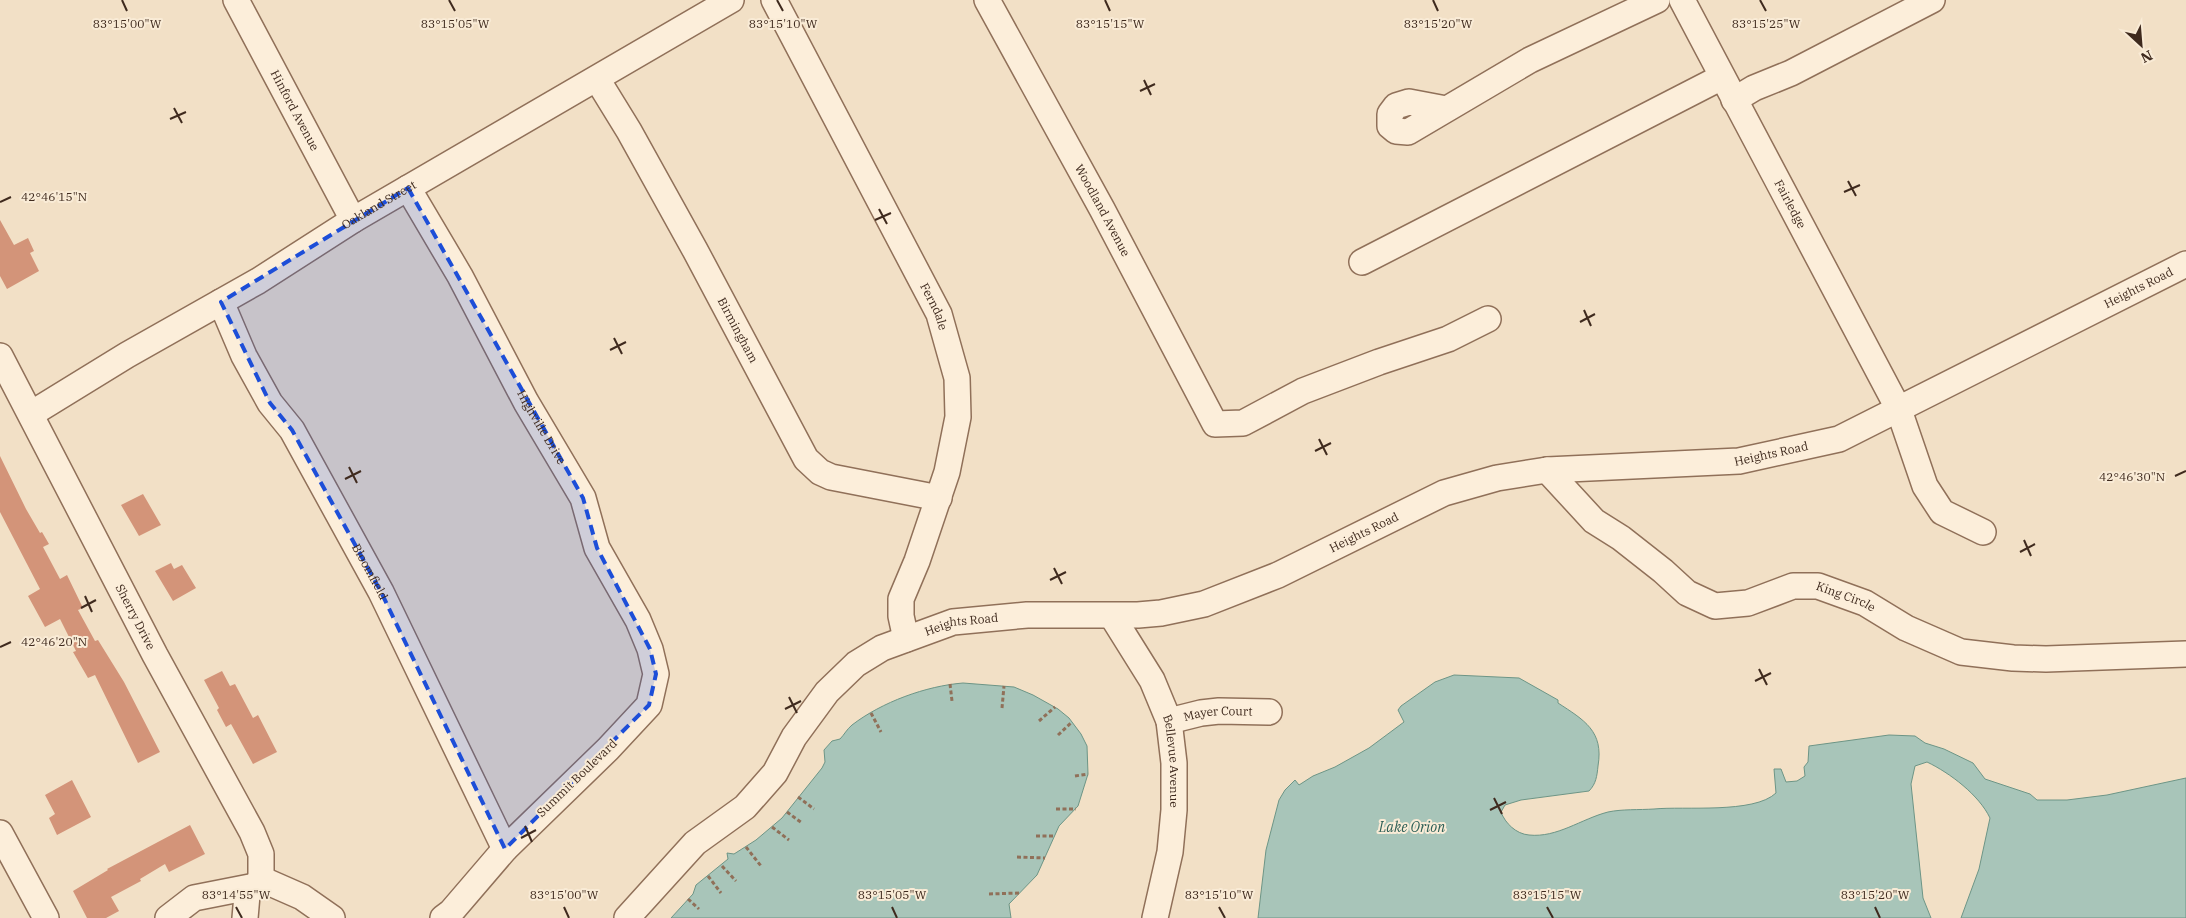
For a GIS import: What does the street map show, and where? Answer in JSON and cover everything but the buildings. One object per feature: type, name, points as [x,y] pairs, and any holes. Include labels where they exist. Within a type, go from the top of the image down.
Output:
[{"type":"street","name":"Hinford Avenue","points":[[236,0],[353,220]]},
{"type":"street","name":"Oakland Street","points":[[31,414],[127,355],[258,281],[353,220],[731,0]]},
{"type":"street","name":"Ferndale","points":[[774,0],[939,314],[957,378],[958,417],[947,472],[917,561],[901,599],[901,616],[906,639]]},
{"type":"street","name":"Woodland Avenue","points":[[987,0],[1102,209],[1214,424],[1243,423],[1302,391],[1448,339],[1488,319]]},
{"type":"street","points":[[1446,108],[1530,60],[1657,0]]},
{"type":"street","name":"Fairledge","points":[[1682,0],[1899,410],[1925,486],[1942,512],[1983,532]]},
{"type":"street","points":[[1734,100],[1754,88],[1791,73],[1932,0]]},
{"type":"street","points":[[1362,262],[1722,77]]},
{"type":"street","name":"Birmingham","points":[[597,79],[629,131],[690,241],[806,459],[820,472],[831,477],[939,498]]},
{"type":"street","name":"Highville Drive","points":[[408,188],[460,276],[526,402],[582,498],[598,548],[638,620],[650,649],[656,674]]},
{"type":"street","name":"Heights Road","points":[[627,918],[695,843],[744,807],[774,773],[794,737],[826,692],[856,664],[882,648],[953,622],[1027,615],[1112,616],[1162,613],[1204,604],[1278,575],[1444,493],[1498,478],[1547,470],[1739,461],[1839,439],[2186,264]]},
{"type":"street","name":"Bloomfield","points":[[221,302],[244,356],[270,403],[292,430],[381,592],[506,849]]},
{"type":"street","name":"Sherry Drive","points":[[0,356],[155,655],[252,832],[261,854],[258,883],[247,895],[245,918]]},
{"type":"street","name":"King Circle","points":[[1547,470],[1594,521],[1621,538],[1663,571],[1687,593],[1715,606],[1748,603],[1793,586],[1818,586],[1865,603],[1906,628],[1962,652],[2013,658],[2186,654]]},
{"type":"street","name":"Bellevue Avenue","points":[[1112,616],[1152,680],[1168,721],[1174,763],[1174,810],[1170,852],[1155,918]]},
{"type":"street","name":"Summit Boulevard","points":[[443,918],[451,912],[506,849],[608,749],[649,705],[656,674]]},
{"type":"street","name":"Mayer Court","points":[[1168,721],[1219,711],[1269,712]]},
{"type":"street","points":[[0,834],[46,918]]},
{"type":"street","points":[[168,918],[194,898],[258,883],[302,897],[332,918]]},
{"type":"path","points":[[950,684],[952,701]]},
{"type":"path","points":[[1002,708],[1004,686]]},
{"type":"path","points":[[1039,721],[1055,707]]},
{"type":"path","points":[[871,714],[880,732]]},
{"type":"path","points":[[1058,735],[1072,722]]},
{"type":"path","points":[[1075,776],[1088,774]]},
{"type":"path","points":[[798,797],[814,809]]},
{"type":"path","points":[[1056,809],[1076,809]]},
{"type":"path","points":[[787,812],[802,823]]},
{"type":"path","points":[[772,827],[789,840]]},
{"type":"path","points":[[1036,836],[1053,836]]},
{"type":"path","points":[[746,847],[760,866]]},
{"type":"path","points":[[1017,857],[1045,858]]},
{"type":"path","points":[[722,866],[736,881]]},
{"type":"path","points":[[708,876],[721,893]]},
{"type":"path","points":[[990,894],[1020,893]]},
{"type":"path","points":[[688,899],[699,909]]},
{"type":"highlighted area","points":[[408,188],[583,498],[597,548],[650,649],[656,674],[649,705],[505,849],[381,592],[292,430],[270,403],[221,302]]},
{"type":"water","name":"Lake Orion","points":[[1454,675],[1519,678],[1558,700],[1558,703],[1584,721],[1595,735],[1599,754],[1598,766],[1596,780],[1589,791],[1521,800],[1505,805],[1501,812],[1508,824],[1520,833],[1529,835],[1549,834],[1613,811],[1718,808],[1752,804],[1766,800],[1776,793],[1774,769],[1781,769],[1786,782],[1797,781],[1805,776],[1804,767],[1808,762],[1809,746],[1889,735],[1915,736],[1925,743],[1944,749],[1973,763],[1985,779],[2030,794],[2037,800],[2067,800],[2107,795],[2186,778],[2186,918],[1961,918],[1979,869],[1990,818],[1979,801],[1971,793],[1945,772],[1927,762],[1915,766],[1911,784],[1923,898],[1931,918],[1258,918],[1266,850],[1279,800],[1285,790],[1295,780],[1299,785],[1369,748],[1404,722],[1398,710],[1401,706],[1435,682]]},
{"type":"water","points":[[963,683],[1014,687],[1033,695],[1058,709],[1069,718],[1087,746],[1088,774],[1078,806],[1059,826],[1037,875],[1009,904],[1011,918],[671,918],[693,894],[696,885],[728,859],[727,853],[734,854],[756,840],[782,818],[822,768],[825,762],[824,750],[832,741],[840,739],[852,725],[891,702],[934,688]]}]
